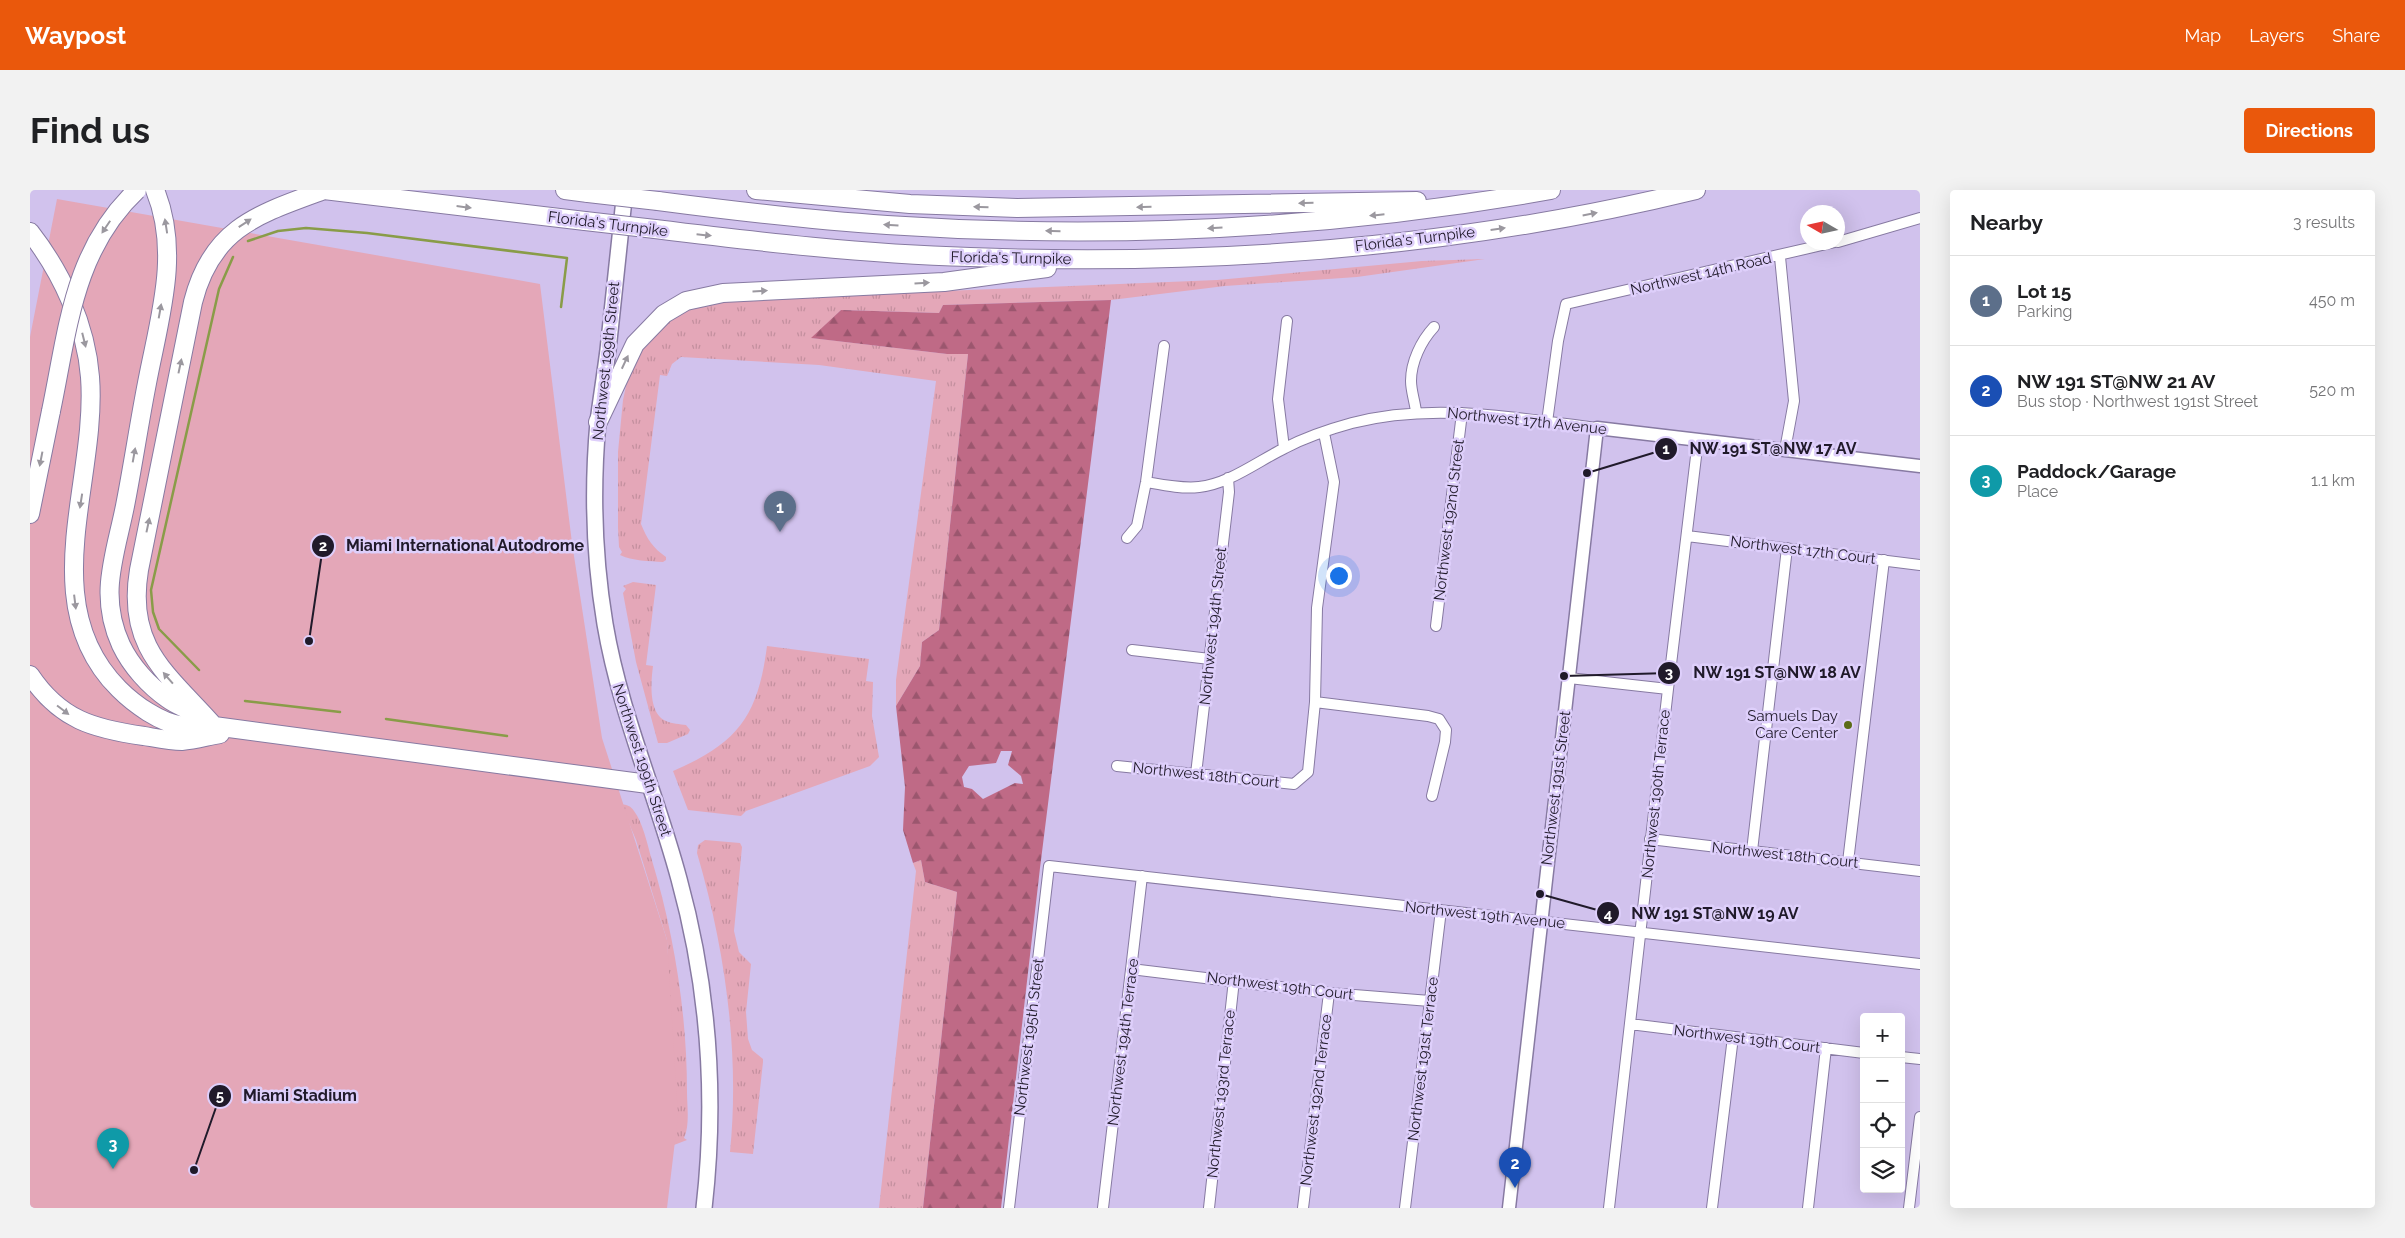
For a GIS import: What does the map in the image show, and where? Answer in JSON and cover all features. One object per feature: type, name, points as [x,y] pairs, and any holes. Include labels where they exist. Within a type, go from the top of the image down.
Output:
[{"type":"highway","points":[[30,514],[73,302],[82,271],[106,225],[137,190]]},
{"type":"highway","points":[[155,190],[165,221],[168,263],[125,507],[110,571],[108,596],[110,612],[122,646],[143,677],[168,700],[188,709],[214,726]]},
{"type":"highway","points":[[214,726],[165,674],[153,658],[143,637],[136,611],[139,570],[192,311],[197,288],[206,265],[231,234],[265,212],[324,190]]},
{"type":"highway","name":"Florida's Turnpike","points":[[324,190],[655,230],[893,253],[977,258],[1109,260],[1272,254],[1423,239],[1588,214],[1696,190]]},
{"type":"highway","name":"Florida's Turnpike","points":[[565,190],[879,224],[979,229],[1086,231],[1278,224],[1394,214],[1551,190]]},
{"type":"highway","points":[[756,190],[910,204],[1017,208],[1495,200]]},
{"type":"highway","points":[[30,232],[54,267],[80,323],[90,377],[86,470],[73,553],[76,609],[84,635],[105,675],[136,704],[157,716],[182,726],[214,726],[648,784]]},
{"type":"highway","points":[[598,422],[635,344],[664,314],[698,297],[723,293],[944,282],[1109,260]]},
{"type":"highway","points":[[30,675],[48,698],[69,715],[101,729],[182,741],[241,731]]},
{"type":"main road","name":"Northwest 199th Street","points":[[625,190],[598,422],[595,487],[597,566],[605,624],[626,717],[661,819],[694,939],[705,1012],[712,1088],[709,1162],[704,1208]]},
{"type":"street","name":"Northwest 14th Road","points":[[1845,239],[1920,218]]},
{"type":"street","name":"Northwest 14th Road","points":[[1547,422],[1558,341],[1566,304],[1804,250]]},
{"type":"street","points":[[1780,256],[1794,401],[1786,450]]},
{"type":"street","points":[[1284,448],[1278,399],[1287,321]]},
{"type":"street","points":[[1416,412],[1411,381],[1412,375],[1421,344],[1434,327]]},
{"type":"street","points":[[1127,538],[1137,526],[1146,482],[1164,346]]},
{"type":"street","name":"Northwest 17th Avenue","points":[[1146,482],[1200,487],[1228,478],[1284,448],[1324,433],[1360,421],[1392,414],[1416,412],[1462,413],[1547,422],[1920,466]]},
{"type":"street","name":"Northwest 192nd Street","points":[[1436,626],[1462,413]]},
{"type":"street","name":"Northwest 191st Street","points":[[1509,1208],[1597,428]]},
{"type":"street","points":[[1324,433],[1334,482],[1317,608],[1315,702],[1439,720],[1446,730],[1446,742],[1432,796]]},
{"type":"street","name":"Northwest 190th Terrace","points":[[1609,1208],[1650,839],[1698,440]]},
{"type":"street","name":"Northwest 194th Street","points":[[1196,774],[1229,492],[1228,478]]},
{"type":"street","name":"Northwest 17th Court","points":[[1686,536],[1920,564]]},
{"type":"street","points":[[1752,851],[1787,548]]},
{"type":"street","points":[[1848,862],[1884,560]]},
{"type":"street","points":[[1132,650],[1210,659]]},
{"type":"street","points":[[1569,678],[1668,689]]},
{"type":"street","name":"Northwest 18th Court","points":[[1117,766],[1294,784],[1308,772],[1315,702]]},
{"type":"street","name":"Northwest 18th Court","points":[[1650,839],[1920,871]]},
{"type":"street","name":"Northwest 19th Avenue","points":[[1049,866],[1920,964]]},
{"type":"street","name":"Northwest 195th Street","points":[[1009,1208],[1049,866]]},
{"type":"street","name":"Northwest 194th Terrace","points":[[1103,1208],[1142,876]]},
{"type":"street","name":"Northwest 191st Terrace","points":[[1405,1208],[1441,910]]},
{"type":"street","name":"Northwest 19th Court","points":[[1131,969],[1329,993],[1430,1001]]},
{"type":"street","name":"Northwest 193rd Terrace","points":[[1209,1208],[1234,980]]},
{"type":"street","name":"Northwest 192nd Terrace","points":[[1303,1208],[1329,993]]},
{"type":"street","name":"Northwest 19th Court","points":[[1630,1024],[1733,1038],[1860,1052]]},
{"type":"street","points":[[1712,1208],[1733,1038]]},
{"type":"street","points":[[1808,1208],[1826,1048]]},
{"type":"street","points":[[1905,1057],[1920,1059]]},
{"type":"street","points":[[1909,1208],[1920,1117]]},
{"type":"green space","points":[[57,199],[540,284],[572,543],[602,738],[667,940],[678,1116],[667,1208],[30,1208],[30,337]]},
{"type":"green space","points":[[1485,259],[1357,277],[1225,286],[1111,300],[943,305],[939,313],[841,310],[812,338],[947,354],[968,354],[939,630],[922,642],[920,666],[896,706],[896,680],[936,381],[819,365],[681,357],[672,364],[667,376],[660,375],[641,524],[651,543],[666,557],[666,560],[663,562],[641,560],[620,555],[622,552],[619,547],[618,528],[618,452],[623,400],[628,377],[647,336],[684,309],[724,300],[1217,280],[1422,261]]},
{"type":"green space","points":[[1111,300],[1040,868],[1001,1208],[923,1208],[957,892],[925,882],[921,860],[913,863],[903,830],[905,787],[896,706],[920,666],[922,642],[939,630],[968,354],[947,354],[811,338],[841,310],[939,313],[943,305]],"holes":[[[1001,751],[1012,751],[1008,765],[1021,776],[1023,784],[1015,783],[983,799],[972,789],[964,787],[962,777],[969,766],[996,763]]]},
{"type":"green space","points":[[633,582],[656,585],[646,665],[653,666],[653,704],[660,717],[666,721],[686,725],[690,730],[688,734],[667,743],[658,743],[636,662],[623,593],[626,589],[623,586]]},
{"type":"green space","points":[[767,646],[869,659],[866,681],[873,682],[872,716],[879,757],[870,766],[746,811],[741,816],[688,810],[673,771],[714,750],[729,738],[741,724],[758,691]]},
{"type":"green space","points":[[621,804],[633,809],[640,821],[659,886],[678,973],[685,1033],[688,1115],[684,1138],[687,1140],[674,1145],[667,940],[636,840]]},
{"type":"green space","points":[[705,840],[740,843],[742,847],[734,931],[739,952],[751,964],[746,1012],[748,1039],[752,1050],[763,1059],[753,1154],[730,1152],[733,1115],[733,1077],[728,1001],[715,926],[697,853],[698,845]]},
{"type":"green space","points":[[921,860],[925,882],[957,892],[923,1208],[879,1208],[916,871],[913,863]]},
{"type":"waterway","points":[[248,241],[278,231],[306,228],[367,233],[567,258],[561,307]]},
{"type":"waterway","points":[[199,670],[159,629],[153,612],[151,590],[219,289],[233,257]]},
{"type":"waterway","points":[[245,701],[340,712]]},
{"type":"waterway","points":[[386,719],[507,736]]},
{"type":"place","name":"NW 191 ST@NW 17 AV","points":[[1587,473]]},
{"type":"place","name":"Lot 15","points":[[780,532]]},
{"type":"place","name":"Miami International Autodrome","points":[[309,641]]},
{"type":"place","name":"NW 191 ST@NW 18 AV","points":[[1564,676]]},
{"type":"place","name":"Samuels Day Care Center","points":[[1848,725]]},
{"type":"place","name":"NW 191 ST@NW 19 AV","points":[[1540,894]]},
{"type":"place","name":"Paddock/Garage","points":[[113,1169]]},
{"type":"place","name":"Miami Stadium","points":[[194,1170]]},
{"type":"place","name":"NW 191 ST@NW 21 AV","points":[[1515,1188]]}]
